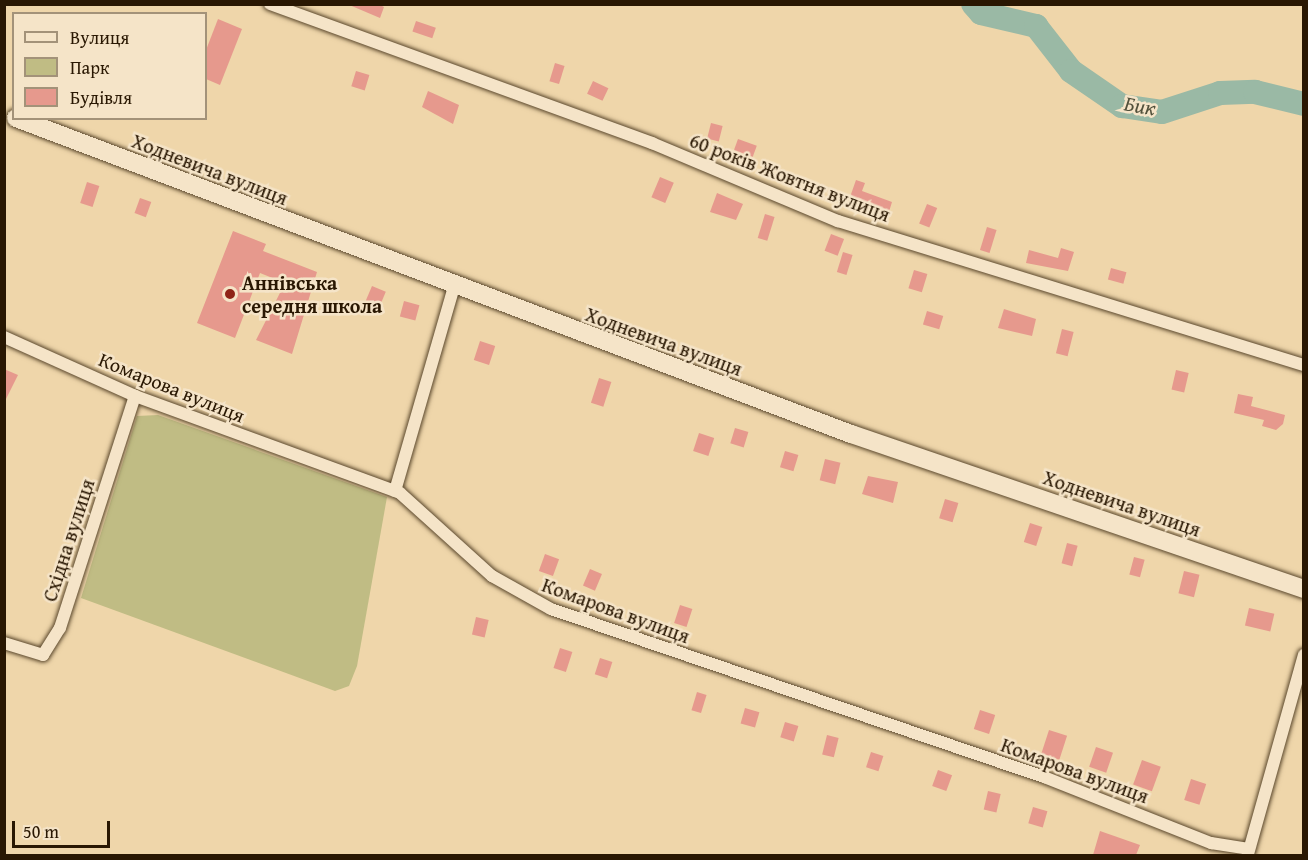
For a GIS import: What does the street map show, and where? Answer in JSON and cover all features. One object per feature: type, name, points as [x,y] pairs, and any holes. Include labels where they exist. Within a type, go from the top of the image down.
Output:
[{"type":"main road","name":"Ходневича вулиця","points":[[20,120],[454,286],[851,434],[1304,589]]},
{"type":"street","name":"60 років Жовтня вулиця","points":[[270,4],[652,143],[838,221],[1304,365]]},
{"type":"street","points":[[394,491],[454,286]]},
{"type":"street","name":"Комарова вулиця","points":[[4,337],[135,396],[394,491],[492,576],[551,609],[1044,777],[1212,843],[1249,852]]},
{"type":"street","name":"Східна вулиця","points":[[4,643],[43,655],[60,628],[135,396]]},
{"type":"street","points":[[1249,852],[1304,655]]},
{"type":"green space","points":[[158,415],[387,497],[357,666],[349,686],[335,691],[81,598],[137,416]]},
{"type":"building","points":[[347,4],[378,4],[384,7],[380,18]]},
{"type":"building","points":[[218,19],[242,29],[220,85],[207,79],[207,47]]},
{"type":"building","points":[[416,21],[436,28],[432,38],[412,31]]},
{"type":"building","points":[[555,63],[565,66],[559,84],[549,81]]},
{"type":"building","points":[[356,71],[369,75],[365,90],[351,86]]},
{"type":"building","points":[[593,81],[608,88],[602,101],[587,94]]},
{"type":"building","points":[[428,91],[459,105],[453,124],[422,107]]},
{"type":"building","points":[[711,123],[723,126],[719,141],[707,139]]},
{"type":"building","points":[[738,139],[757,146],[753,157],[734,150]]},
{"type":"building","points":[[660,177],[674,183],[665,203],[651,197]]},
{"type":"building","points":[[856,180],[865,183],[862,191],[892,202],[888,215],[850,197]]},
{"type":"building","points":[[87,182],[99,186],[93,207],[80,203]]},
{"type":"building","points":[[717,193],[743,204],[736,220],[710,212]]},
{"type":"building","points":[[140,198],[151,202],[146,217],[135,213]]},
{"type":"building","points":[[927,204],[937,208],[929,228],[919,223]]},
{"type":"building","points":[[765,214],[775,217],[767,241],[758,238]]},
{"type":"building","points":[[987,227],[997,230],[990,253],[980,250]]},
{"type":"building","name":"Аннівська середня школа","points":[[233,231],[266,244],[263,251],[317,272],[292,354],[256,340],[285,283],[260,273],[235,338],[197,323]]},
{"type":"building","points":[[831,234],[844,239],[838,256],[825,251]]},
{"type":"building","points":[[1061,248],[1074,252],[1068,271],[1026,263],[1029,250],[1058,258]]},
{"type":"building","points":[[843,252],[853,255],[846,275],[837,272]]},
{"type":"building","points":[[1111,268],[1126,272],[1123,284],[1108,280]]},
{"type":"building","points":[[914,270],[927,274],[922,292],[908,288]]},
{"type":"building","points":[[372,286],[386,292],[380,307],[366,301]]},
{"type":"building","points":[[404,301],[419,305],[415,321],[400,316]]},
{"type":"building","points":[[1004,309],[1036,319],[1032,336],[998,328]]},
{"type":"building","points":[[927,311],[943,316],[939,329],[923,324]]},
{"type":"building","points":[[1062,329],[1074,332],[1068,356],[1056,353]]},
{"type":"building","points":[[480,341],[495,346],[489,365],[474,360]]},
{"type":"building","points":[[4,369],[18,375],[4,403]]},
{"type":"building","points":[[1176,370],[1189,373],[1184,392],[1172,389]]},
{"type":"building","points":[[599,378],[611,382],[603,407],[591,403]]},
{"type":"building","points":[[1238,394],[1253,397],[1251,406],[1285,415],[1283,424],[1276,430],[1262,426],[1264,420],[1234,413]]},
{"type":"building","points":[[735,428],[748,432],[744,447],[730,443]]},
{"type":"building","points":[[699,433],[714,438],[708,456],[693,451]]},
{"type":"building","points":[[785,451],[798,455],[793,471],[780,467]]},
{"type":"building","points":[[825,459],[841,463],[835,484],[820,480]]},
{"type":"building","points":[[868,476],[898,482],[893,503],[862,494]]},
{"type":"building","points":[[945,499],[958,503],[953,522],[939,518]]},
{"type":"building","points":[[1030,523],[1042,527],[1036,546],[1024,542]]},
{"type":"building","points":[[1067,543],[1078,546],[1072,566],[1062,563]]},
{"type":"building","points":[[545,554],[559,559],[553,576],[539,571]]},
{"type":"building","points":[[1134,557],[1145,560],[1140,577],[1129,574]]},
{"type":"building","points":[[590,569],[602,574],[595,591],[583,586]]},
{"type":"building","points":[[1184,571],[1200,575],[1194,597],[1178,593]]},
{"type":"building","points":[[680,605],[692,609],[686,627],[674,623]]},
{"type":"building","points":[[1249,608],[1274,614],[1270,631],[1245,626]]},
{"type":"building","points":[[476,617],[489,620],[485,637],[472,635]]},
{"type":"building","points":[[560,648],[572,652],[566,672],[554,668]]},
{"type":"building","points":[[600,658],[612,662],[607,678],[595,674]]},
{"type":"building","points":[[697,692],[707,695],[701,713],[691,710]]},
{"type":"building","points":[[745,708],[759,712],[755,728],[741,723]]},
{"type":"building","points":[[980,710],[995,715],[989,734],[974,729]]},
{"type":"building","points":[[785,722],[798,726],[794,741],[780,737]]},
{"type":"building","points":[[1049,730],[1067,736],[1059,760],[1041,754]]},
{"type":"building","points":[[827,735],[839,738],[834,757],[822,754]]},
{"type":"building","points":[[1096,747],[1113,753],[1106,773],[1089,767]]},
{"type":"building","points":[[871,752],[883,756],[878,771],[866,767]]},
{"type":"building","points":[[1142,760],[1161,767],[1152,791],[1133,784]]},
{"type":"building","points":[[938,770],[952,775],[946,791],[932,786]]},
{"type":"building","points":[[1191,779],[1206,784],[1199,805],[1184,800]]},
{"type":"building","points":[[988,791],[1001,794],[996,812],[984,810]]},
{"type":"building","points":[[1033,807],[1047,811],[1043,827],[1028,823]]},
{"type":"building","points":[[1100,831],[1140,845],[1136,855],[1093,855]]},
{"type":"waterway","name":"Бик","points":[[973,4],[981,13],[1036,26],[1071,71],[1122,106],[1162,112],[1220,93],[1255,92],[1304,104]]},
{"type":"place","name":"Аннівська середня школа","points":[[230,294]]}]
